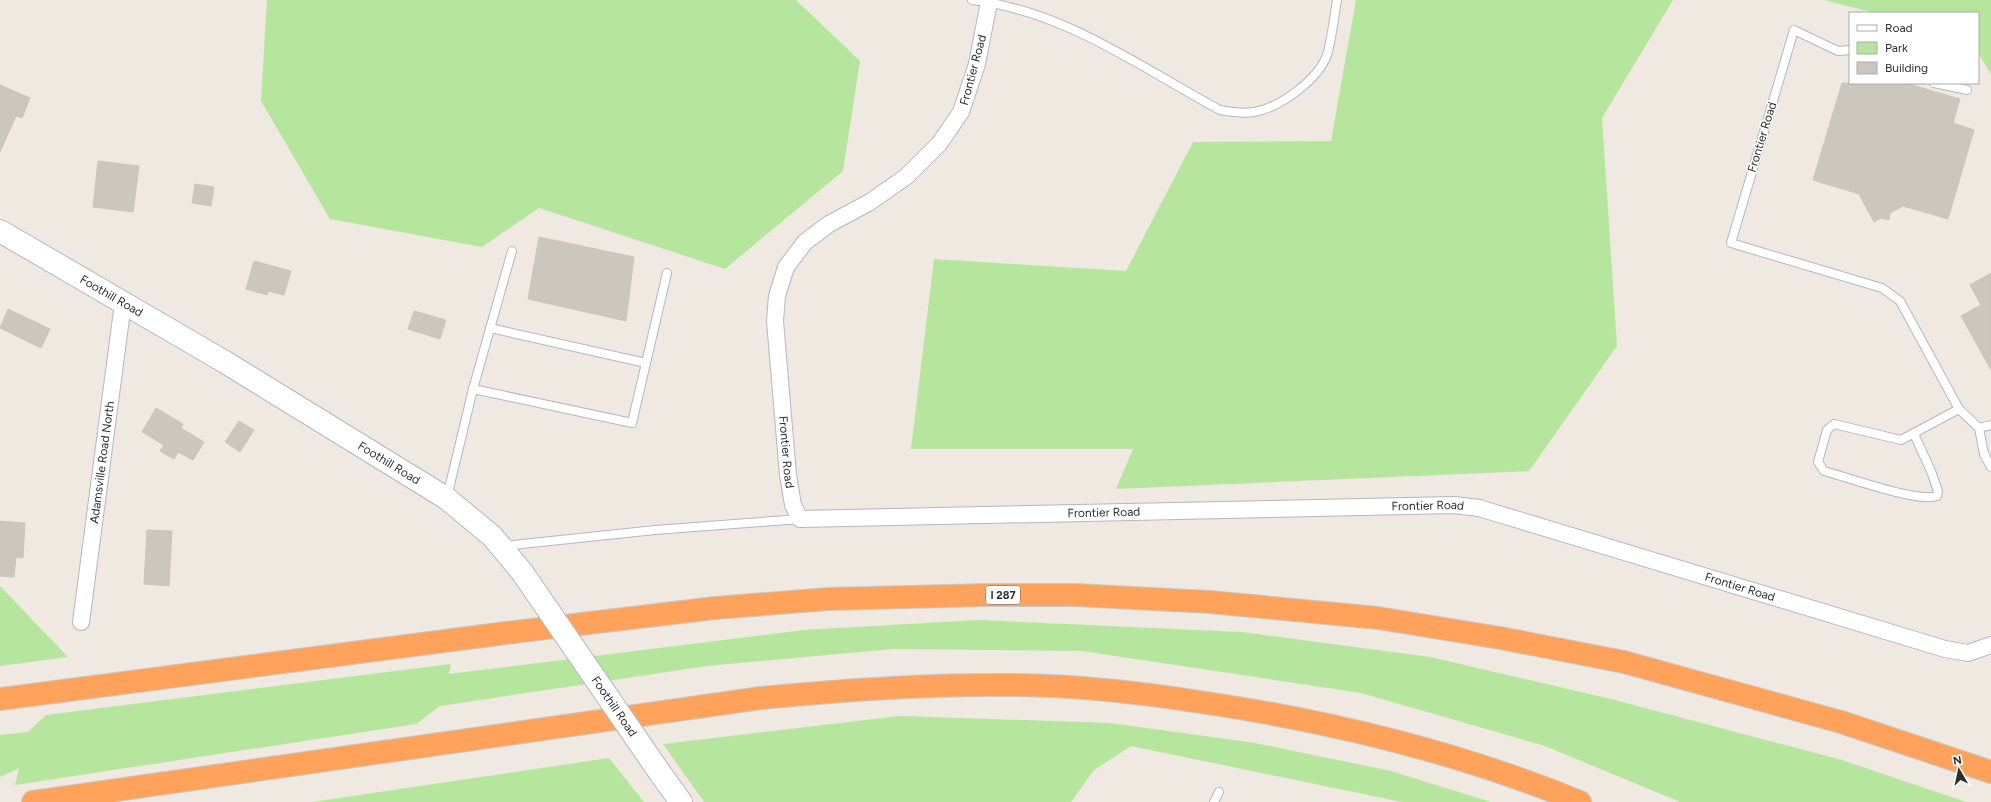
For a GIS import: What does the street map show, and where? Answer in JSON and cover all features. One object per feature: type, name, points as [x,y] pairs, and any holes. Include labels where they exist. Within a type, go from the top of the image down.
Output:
[{"type":"highway","name":"I 287","points":[[0,699],[506,633],[716,608],[828,599],[987,594],[1076,595],[1210,602],[1378,618],[1500,638],[1616,661],[1842,722],[1991,772]]},
{"type":"highway","points":[[33,802],[761,698],[855,689],[1009,684],[1151,694],[1296,717],[1439,753],[1580,802]]},
{"type":"street","name":"Frontier Road","points":[[989,1],[976,64],[961,112],[939,144],[907,176],[870,202],[829,224],[805,242],[786,267],[777,296],[775,321],[788,475],[793,505],[800,519],[1454,505],[1479,508],[1945,650],[1968,652],[1991,645]]},
{"type":"street","name":"Foothill Road","points":[[0,231],[225,362],[446,498],[478,523],[502,546],[522,572],[681,802]]},
{"type":"street","name":"Adamsville Road North","points":[[81,622],[123,303]]},
{"type":"lane","points":[[972,0],[989,1],[1015,7],[1077,30],[1220,110],[1236,113],[1254,112],[1273,107],[1291,96],[1315,75],[1327,55],[1337,0]]},
{"type":"lane","name":"Frontier Road","points":[[1849,50],[1838,50],[1794,30],[1730,243],[1882,288],[1890,293],[1900,301],[1910,317],[1959,409]]},
{"type":"lane","points":[[1939,84],[1967,90]]},
{"type":"lane","points":[[446,498],[473,389],[512,251]]},
{"type":"lane","points":[[473,389],[632,424],[667,273]]},
{"type":"lane","points":[[490,328],[646,363]]},
{"type":"lane","points":[[1914,434],[1936,483],[1937,496],[1932,498],[1912,496],[1824,471],[1818,462],[1827,430],[1834,424],[1901,440],[1959,409],[1979,428],[1984,454],[1991,467]]},
{"type":"lane","points":[[1979,428],[1991,425]]},
{"type":"lane","points":[[502,546],[655,530],[800,519]]},
{"type":"lane","points":[[1214,802],[1219,792]]},
{"type":"green space","points":[[267,0],[796,0],[860,61],[843,171],[725,269],[539,208],[482,247],[330,219],[261,101]]},
{"type":"green space","points":[[1356,0],[1673,0],[1602,118],[1617,346],[1529,471],[1116,489],[1133,449],[911,449],[934,259],[1126,271],[1193,142],[1331,141]]},
{"type":"green space","points":[[1824,0],[1991,0],[1991,74],[1979,55],[1979,12],[1871,12]]},
{"type":"green space","points":[[0,586],[68,657],[0,666]]},
{"type":"green space","points":[[978,620],[1241,632],[1430,657],[1611,699],[1842,760],[1966,802],[1680,802],[1545,746],[1361,693],[1082,651],[893,649],[707,666],[440,706],[416,724],[15,785],[19,768],[0,777],[0,735],[28,732],[46,715],[451,664],[449,674],[804,630]]},
{"type":"green space","points":[[900,716],[1110,723],[1255,743],[1391,771],[1491,802],[1402,802],[1131,746],[1094,770],[1071,802],[704,802],[663,744]]},
{"type":"green space","points":[[609,758],[644,802],[312,802]]},
{"type":"building","points":[[1842,83],[1908,84],[1960,99],[1953,123],[1974,130],[1948,219],[1903,206],[1890,213],[1889,220],[1881,218],[1874,222],[1859,194],[1813,180]]},
{"type":"building","points":[[0,85],[30,98],[22,118],[16,116],[0,152]]},
{"type":"building","points":[[98,161],[139,166],[133,212],[93,207]]},
{"type":"building","points":[[195,184],[214,187],[211,206],[192,203]]},
{"type":"building","points":[[539,237],[634,257],[626,321],[528,299]]},
{"type":"building","points":[[254,261],[291,271],[284,295],[268,291],[267,295],[246,289]]},
{"type":"building","points":[[1991,273],[1991,370],[1961,316],[1981,305],[1970,285]]},
{"type":"building","points":[[8,309],[50,329],[41,348],[0,328]]},
{"type":"building","points":[[414,311],[446,320],[440,339],[408,329]]},
{"type":"building","points":[[156,408],[183,424],[181,428],[204,442],[193,460],[178,452],[174,459],[160,451],[164,445],[142,432]]},
{"type":"building","points":[[239,421],[254,430],[240,452],[225,442]]},
{"type":"building","points":[[0,521],[25,523],[23,558],[16,557],[14,577],[0,576]]},
{"type":"building","points":[[147,530],[172,531],[169,586],[144,584]]}]
